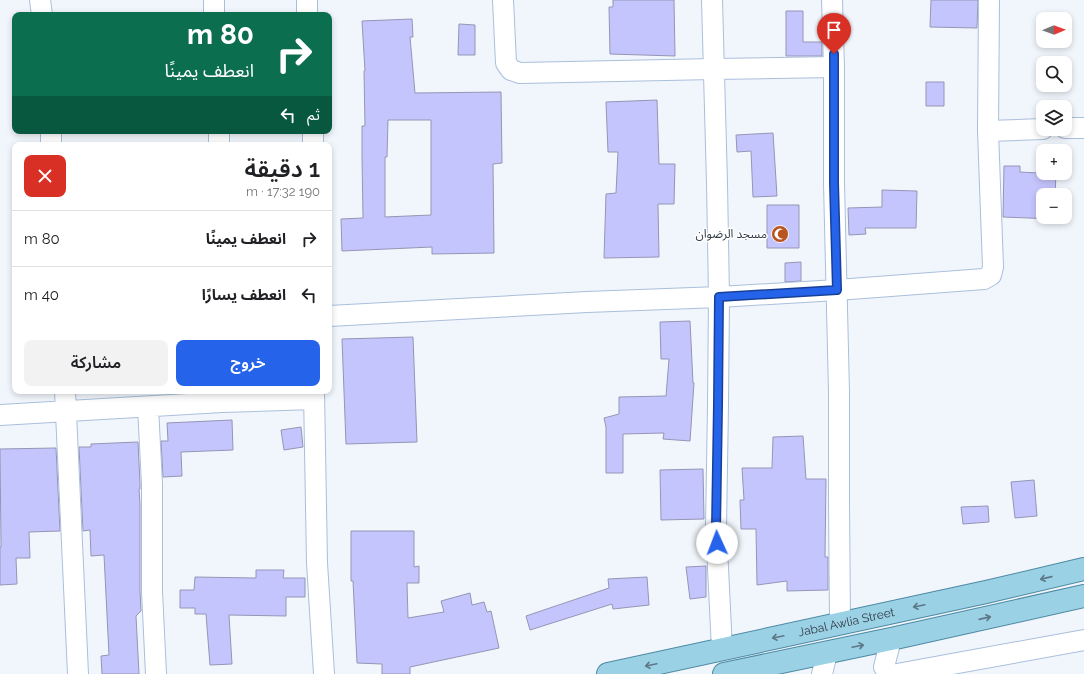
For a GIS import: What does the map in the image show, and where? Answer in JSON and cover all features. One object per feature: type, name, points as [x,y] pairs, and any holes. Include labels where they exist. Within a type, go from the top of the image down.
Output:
[{"type":"main road","name":"Jabal Awlia Street","points":[[608,674],[986,592],[1084,569]]},
{"type":"main road","points":[[724,674],[827,653],[1084,596]]},
{"type":"street","points":[[40,0],[42,12]]},
{"type":"street","points":[[214,0],[214,12]]},
{"type":"street","points":[[307,0],[307,12]]},
{"type":"street","points":[[503,0],[506,63],[511,70],[520,73],[834,67]]},
{"type":"street","points":[[712,0],[719,297],[716,528],[722,649]]},
{"type":"street","points":[[832,0],[837,290],[840,623]]},
{"type":"street","points":[[332,316],[587,302],[719,297],[984,279],[990,275],[993,267],[988,131],[989,0]]},
{"type":"street","points":[[1072,128],[1084,128]]},
{"type":"street","points":[[988,131],[1036,129]]},
{"type":"street","points":[[64,394],[78,674]]},
{"type":"street","points":[[0,415],[148,407],[222,397],[314,395],[317,563],[324,674]]},
{"type":"street","points":[[148,407],[152,484],[152,590],[156,674]]},
{"type":"street","points":[[891,639],[884,667],[891,674]]},
{"type":"street","points":[[897,674],[1084,640]]},
{"type":"street","points":[[822,674],[827,653]]},
{"type":"building","points":[[613,0],[674,0],[675,56],[610,54],[609,7],[613,7]]},
{"type":"building","points":[[931,0],[978,0],[977,28],[930,27]]},
{"type":"building","points":[[786,11],[803,11],[803,42],[822,42],[822,56],[786,56]]},
{"type":"building","points":[[412,19],[413,37],[410,37],[415,93],[501,92],[502,163],[493,164],[494,253],[432,254],[432,247],[342,251],[341,219],[363,218],[362,126],[365,126],[365,71],[362,21]],"holes":[[[388,120],[431,120],[431,215],[385,217],[385,157],[387,157]]]},
{"type":"building","points":[[459,24],[475,25],[475,55],[458,55]]},
{"type":"building","points":[[926,82],[944,82],[944,106],[926,106]]},
{"type":"building","points":[[657,100],[659,164],[675,164],[674,204],[658,204],[659,257],[604,258],[606,194],[616,193],[618,152],[608,152],[606,102]]},
{"type":"building","points":[[773,133],[777,196],[753,197],[751,151],[737,152],[736,135]]},
{"type":"building","points":[[1004,166],[1020,166],[1020,172],[1036,173],[1036,180],[1056,180],[1055,188],[1036,188],[1036,218],[1003,217]]},
{"type":"building","points":[[882,190],[917,191],[916,228],[865,228],[866,234],[849,235],[848,208],[882,207]]},
{"type":"building","points":[[767,205],[799,205],[799,248],[767,248]]},
{"type":"building","points":[[801,262],[801,281],[785,282],[785,263]]},
{"type":"building","points":[[690,321],[694,383],[690,441],[663,439],[664,433],[623,434],[623,473],[606,473],[606,427],[604,418],[619,414],[619,397],[666,396],[669,359],[661,359],[660,322]]},
{"type":"building","points":[[413,337],[417,442],[346,444],[342,339]]},
{"type":"building","points":[[232,420],[233,450],[181,452],[182,476],[163,477],[161,441],[168,441],[167,423]]},
{"type":"building","points":[[301,427],[303,447],[284,450],[281,430]]},
{"type":"building","points":[[803,436],[806,479],[826,479],[825,557],[828,557],[828,590],[787,591],[787,581],[757,585],[756,529],[741,529],[740,500],[744,500],[742,468],[772,468],[773,437]]},
{"type":"building","points":[[138,442],[140,484],[141,611],[136,616],[139,674],[102,674],[101,656],[109,655],[104,555],[91,556],[90,530],[83,531],[79,447],[91,447],[91,444]]},
{"type":"building","points":[[56,448],[60,531],[29,532],[30,558],[16,558],[17,584],[0,585],[0,449]]},
{"type":"building","points":[[703,469],[704,519],[661,520],[660,470]]},
{"type":"building","points":[[1034,480],[1037,516],[1015,518],[1011,482]]},
{"type":"building","points":[[988,506],[989,522],[963,524],[961,507]]},
{"type":"building","points":[[351,531],[414,531],[414,567],[419,566],[419,583],[407,583],[408,618],[444,612],[441,601],[470,593],[472,605],[484,602],[487,612],[491,611],[499,648],[410,667],[410,674],[382,674],[382,664],[357,663],[353,581],[351,581]]},
{"type":"building","points":[[706,566],[706,597],[690,599],[686,567]]},
{"type":"building","points":[[256,570],[284,570],[283,578],[305,578],[305,597],[286,597],[286,616],[229,615],[232,664],[210,665],[206,614],[195,614],[195,608],[180,608],[180,590],[194,590],[195,577],[256,578]]},
{"type":"building","points":[[647,577],[649,605],[613,609],[612,604],[530,630],[526,616],[609,588],[608,579]]},
{"type":"place","name":"مسجد الرضوان","points":[[780,234]]},
{"type":"route","points":[[717,543],[719,297],[837,290],[834,183],[834,54]]}]
